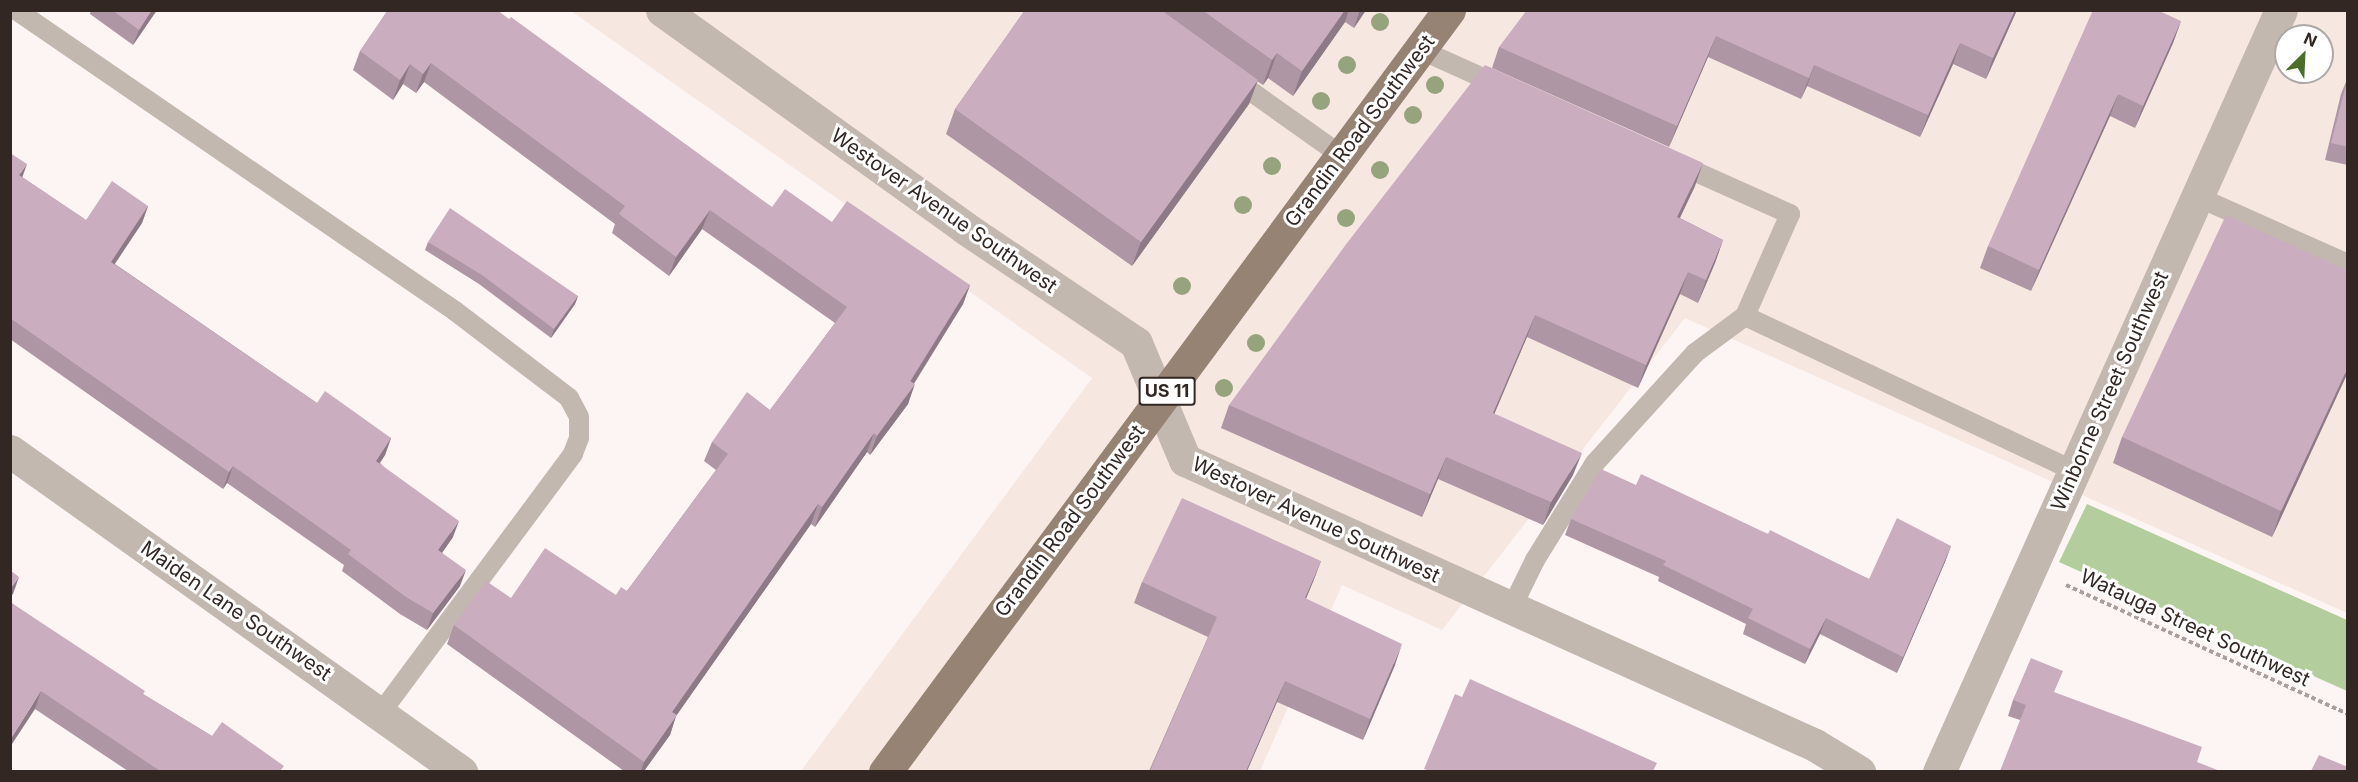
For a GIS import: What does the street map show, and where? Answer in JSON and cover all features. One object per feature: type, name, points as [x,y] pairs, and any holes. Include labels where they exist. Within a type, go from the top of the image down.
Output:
[{"type":"main road","name":"Grandin Road Southwest","points":[[885,771],[1449,10]]},
{"type":"street","name":"Westover Avenue Southwest","points":[[662,10],[1136,343],[1158,403],[1185,460],[1815,746],[1859,771]]},
{"type":"street","name":"Winborne Street Southwest","points":[[1939,771],[2281,10]]},
{"type":"street","name":"Maiden Lane Southwest","points":[[10,451],[461,771]]},
{"type":"lane","points":[[16,10],[455,311],[569,398],[579,417],[579,438],[573,454],[380,714]]},
{"type":"lane","points":[[1421,50],[1516,92]]},
{"type":"lane","points":[[1211,63],[1342,156]]},
{"type":"lane","points":[[1511,609],[1535,560],[1595,463],[1642,407],[1695,353],[1745,316],[1790,214],[1659,156]]},
{"type":"lane","points":[[2198,197],[2348,264]]},
{"type":"lane","points":[[1745,316],[2074,471]]},
{"type":"path","name":"Watauga Street Southwest","points":[[2030,568],[2348,714]]},
{"type":"shaded area","points":[[571,11],[2347,11],[2347,613],[1685,318],[1442,630],[1342,585],[1260,771],[801,771],[1092,378]]},
{"type":"green space","points":[[2087,504],[2347,620],[2347,691],[2059,562]]},
{"type":"building","points":[[112,10],[152,10],[139,30]]},
{"type":"building","points":[[388,10],[497,10],[509,19],[511,17],[772,207],[785,189],[832,222],[847,201],[970,285],[910,381],[915,384],[877,436],[874,433],[822,507],[818,504],[672,712],[677,715],[644,762],[454,625],[486,581],[511,598],[545,548],[616,595],[621,587],[627,591],[728,454],[712,442],[747,392],[770,410],[847,307],[710,210],[676,257],[619,214],[625,206],[431,63],[423,74],[410,64],[400,80],[360,51]]},
{"type":"building","points":[[1025,10],[1161,10],[1258,80],[1141,242],[955,109]]},
{"type":"building","points":[[1202,10],[1345,10],[1302,71],[1277,53],[1272,60]]},
{"type":"building","points":[[1527,10],[2015,10],[1993,58],[1960,43],[1928,115],[1814,65],[1809,78],[1716,36],[1677,126],[1499,47]]},
{"type":"building","points":[[2093,10],[2157,10],[2181,21],[2143,106],[2118,94],[2039,270],[1988,246]]},
{"type":"building","points":[[1485,65],[1703,163],[1677,217],[1723,240],[1706,280],[1688,272],[1646,365],[1535,315],[1493,413],[1582,453],[1551,502],[1446,457],[1430,494],[1229,405],[1347,243]]},
{"type":"building","points":[[2348,77],[2348,147],[2331,143]]},
{"type":"building","points":[[10,153],[27,164],[19,175],[86,220],[112,181],[148,206],[111,262],[317,403],[325,391],[391,438],[376,461],[459,521],[438,550],[466,570],[433,613],[406,597],[348,554],[351,550],[233,466],[229,472],[10,318]]},
{"type":"building","points":[[450,208],[578,296],[554,329],[482,275],[428,242]]},
{"type":"building","points":[[2226,215],[2348,271],[2348,367],[2281,511],[2122,437]]},
{"type":"building","points":[[1601,469],[1636,485],[1641,474],[1768,534],[1770,530],[1869,579],[1897,518],[1951,546],[1903,657],[1826,618],[1810,649],[1748,618],[1753,609],[1663,565],[1666,561],[1571,519]]},
{"type":"building","points":[[1182,498],[1321,561],[1305,598],[1402,644],[1370,719],[1285,681],[1246,771],[1150,771],[1217,617],[1142,582]]},
{"type":"building","points":[[10,570],[19,577],[10,589]]},
{"type":"building","points":[[10,602],[145,691],[143,694],[212,736],[222,722],[284,766],[280,771],[160,771],[41,691],[10,740]]},
{"type":"building","points":[[2031,658],[2063,671],[2054,692],[2202,747],[2197,762],[2220,771],[2000,771],[2026,705],[2013,700]]},
{"type":"building","points":[[1470,679],[1657,763],[1653,771],[1430,771],[1424,769],[1455,694],[1462,697]]},
{"type":"building","points":[[2319,755],[2348,767],[2348,771],[2311,771]]}]
